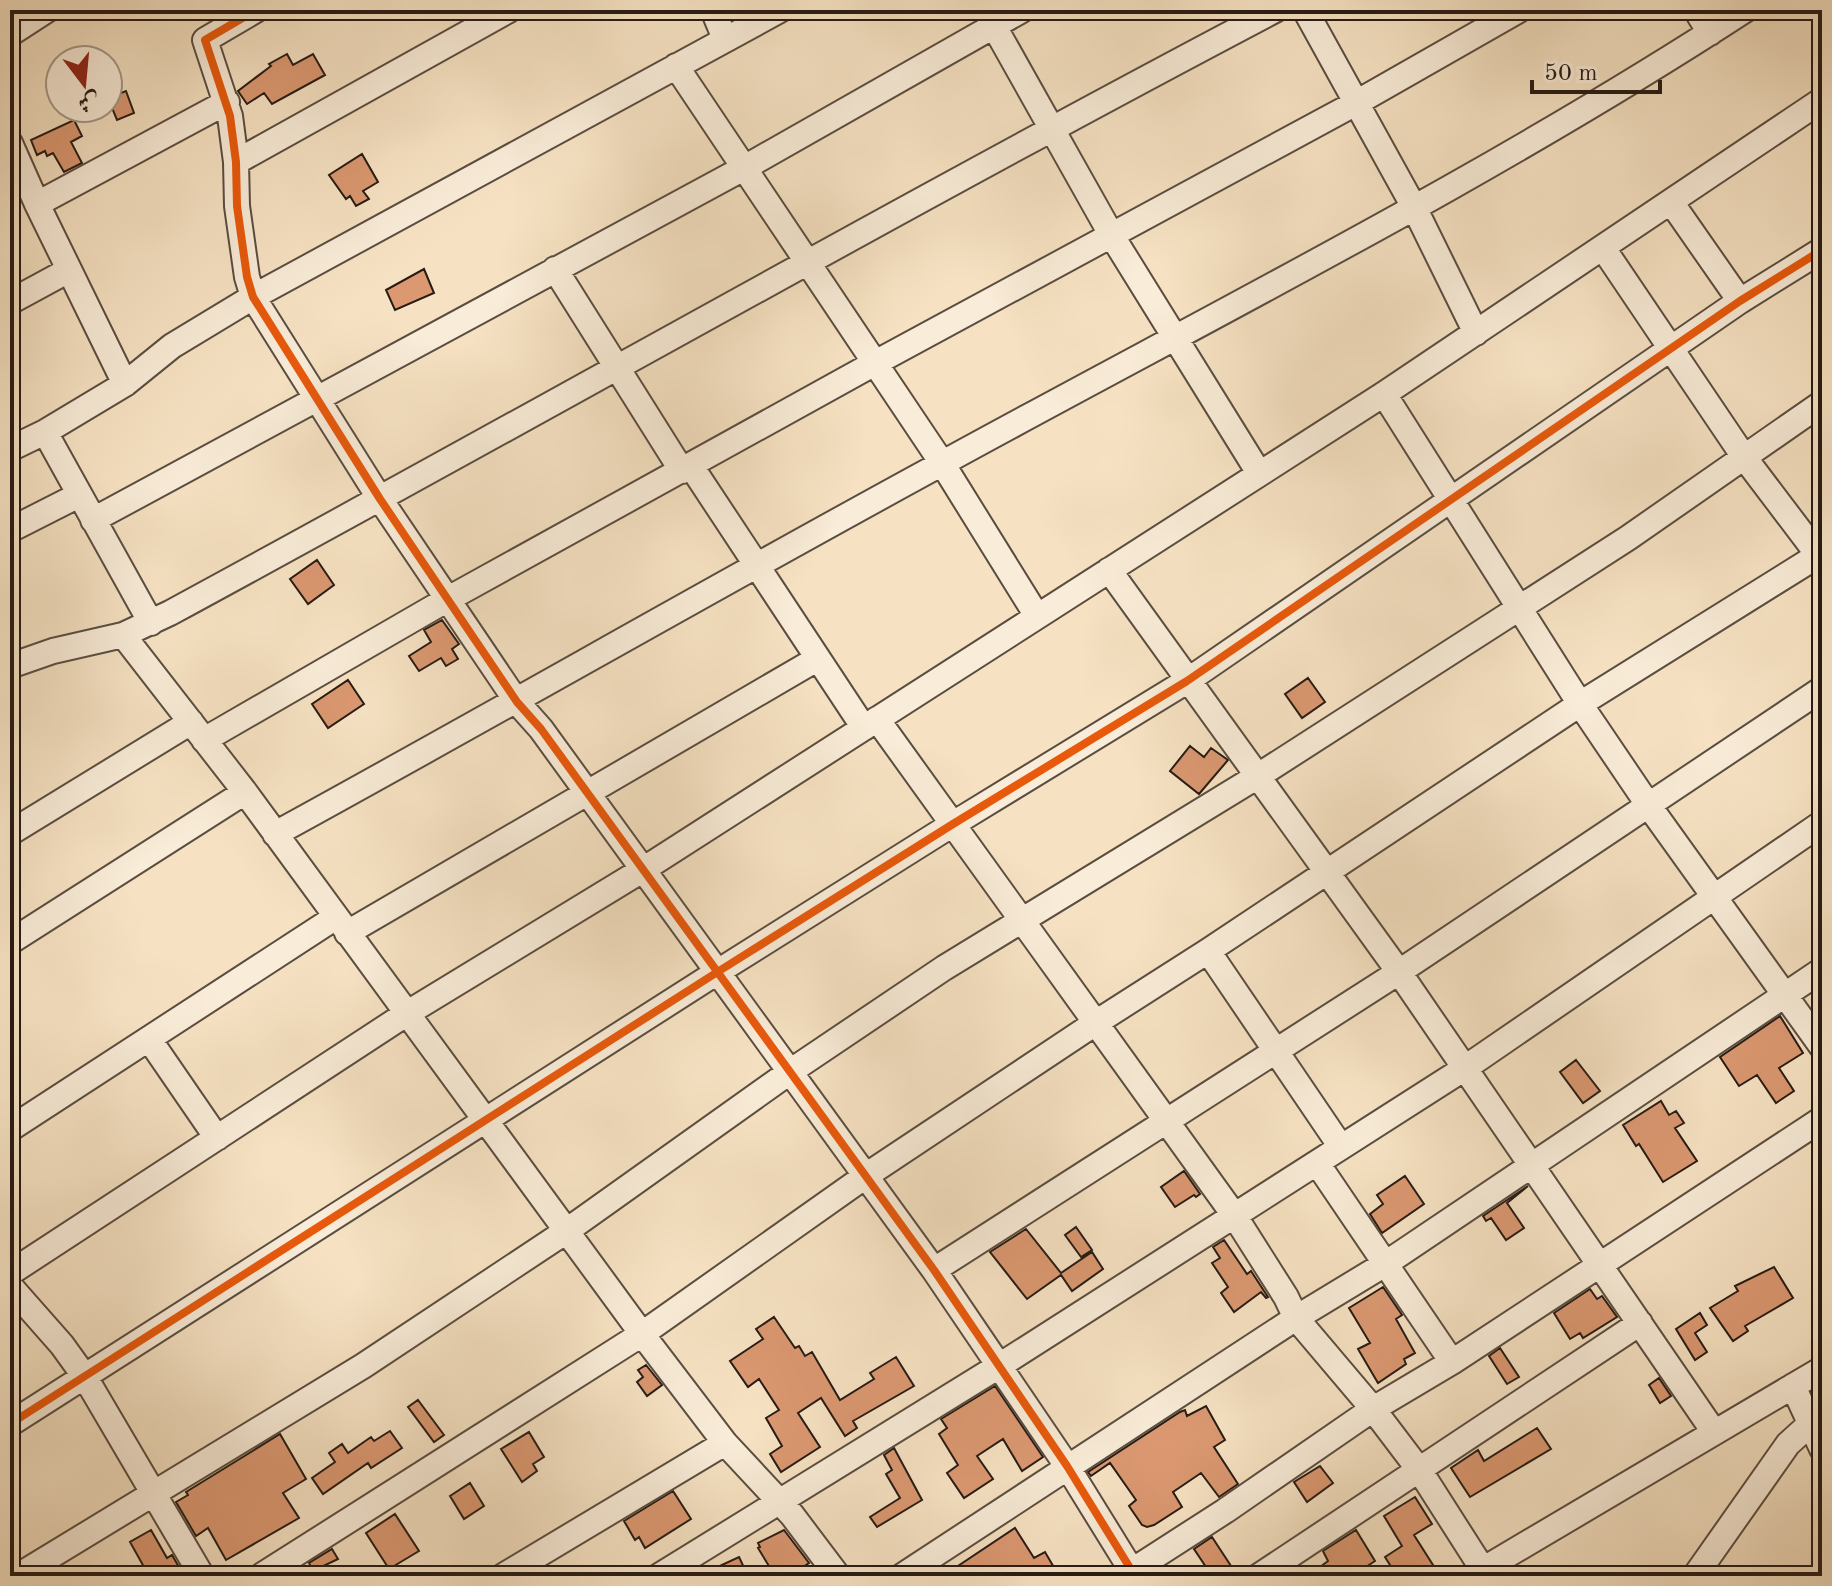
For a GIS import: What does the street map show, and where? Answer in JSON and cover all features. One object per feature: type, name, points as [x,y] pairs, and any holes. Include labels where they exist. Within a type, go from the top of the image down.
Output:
[{"type":"street","points":[[10,34],[47,10]]},
{"type":"street","points":[[256,10],[205,40],[227,102],[236,162],[237,206],[247,277],[253,297],[380,499],[517,702],[541,729],[719,971],[934,1270],[1067,1466],[1130,1574],[1373,1409],[1452,1362],[1822,1119]]},
{"type":"street","points":[[236,162],[509,10]]},
{"type":"street","points":[[713,10],[725,39]]},
{"type":"street","points":[[10,449],[45,432],[125,384],[172,346],[253,297],[780,10]]},
{"type":"street","points":[[93,520],[744,168],[989,18],[1022,10]]},
{"type":"street","points":[[10,666],[53,651],[123,635],[151,623],[617,370],[1051,128],[1275,10]]},
{"type":"street","points":[[1305,10],[1415,209],[1476,333]]},
{"type":"street","points":[[10,833],[687,469],[875,363],[1356,103],[1519,10]]},
{"type":"street","points":[[1696,10],[1710,33]]},
{"type":"street","points":[[275,834],[942,463],[1415,209],[1745,10]]},
{"type":"street","points":[[989,18],[1112,236],[1259,473]]},
{"type":"street","points":[[676,66],[942,463],[1037,616]]},
{"type":"street","points":[[10,1273],[406,1014],[644,869],[1384,394],[1822,100]]},
{"type":"street","points":[[37,204],[227,102]]},
{"type":"street","points":[[10,143],[125,384]]},
{"type":"street","points":[[1671,202],[1740,301]]},
{"type":"street","points":[[261,1576],[642,1334],[867,1175],[1580,704],[1821,556],[1744,457],[1603,248]]},
{"type":"street","points":[[10,1424],[719,971],[1187,681],[1672,347],[1822,250]]},
{"type":"street","points":[[555,269],[617,370],[756,566],[817,659],[953,824],[1097,1022],[1234,1215],[1296,1318],[1373,1409],[1420,1471],[1481,1574],[1822,1369]]},
{"type":"street","points":[[10,302],[69,270]]},
{"type":"street","points":[[1384,394],[1580,704],[1649,806],[1822,1047]]},
{"type":"street","points":[[18,1576],[363,1366],[565,1232],[791,1071],[1021,918],[1258,776],[1628,538],[1822,403]]},
{"type":"street","points":[[45,432],[151,623]]},
{"type":"street","points":[[10,530],[79,495]]},
{"type":"street","points":[[1109,570],[1399,972],[1714,1432]]},
{"type":"street","points":[[123,635],[245,792],[642,1334],[725,1443],[781,1503],[835,1575]]},
{"type":"street","points":[[10,1129],[149,1039],[342,925],[589,794],[817,659]]},
{"type":"street","points":[[934,1270],[1399,972],[1822,689]]},
{"type":"street","points":[[10,942],[245,792]]},
{"type":"street","points":[[659,1576],[999,1366],[1465,1068],[1822,823]]},
{"type":"street","points":[[1208,951],[1341,1147]]},
{"type":"street","points":[[902,1576],[1067,1466],[1534,1166],[1822,970]]},
{"type":"street","points":[[149,1039],[217,1138]]},
{"type":"street","points":[[1317,1163],[1452,1362]]},
{"type":"street","points":[[10,1286],[62,1345],[85,1377],[202,1576]]},
{"type":"street","points":[[1259,1576],[1640,1323]]},
{"type":"street","points":[[1793,1386],[1822,1449]]},
{"type":"street","points":[[1695,1576],[1788,1444],[1810,1424]]},
{"type":"street","points":[[504,1576],[725,1443]]},
{"type":"building","points":[[287,54],[293,65],[313,54],[325,75],[272,104],[264,93],[247,104],[238,91],[271,66],[269,64]]},
{"type":"building","points":[[124,92],[134,113],[124,117]]},
{"type":"building","points":[[65,124],[76,124],[82,136],[71,142],[82,163],[64,172],[53,153],[47,156],[45,151],[37,155],[31,140]]},
{"type":"building","points":[[362,154],[378,182],[363,191],[369,199],[356,206],[350,196],[346,199],[329,175]]},
{"type":"building","points":[[424,269],[434,293],[395,310],[386,290]]},
{"type":"building","points":[[317,560],[334,585],[308,604],[290,579]]},
{"type":"building","points":[[442,620],[459,644],[452,649],[458,659],[446,666],[441,658],[419,671],[409,656],[431,642],[424,630]]},
{"type":"building","points":[[1308,678],[1325,702],[1302,718],[1285,694]]},
{"type":"building","points":[[348,680],[364,704],[328,728],[312,704]]},
{"type":"building","points":[[1190,746],[1204,757],[1211,748],[1228,760],[1199,794],[1170,771]]},
{"type":"building","points":[[1780,1016],[1803,1053],[1779,1068],[1794,1091],[1776,1103],[1757,1075],[1739,1086],[1720,1057]]},
{"type":"building","points":[[1576,1060],[1600,1091],[1583,1103],[1560,1072]]},
{"type":"building","points":[[1661,1101],[1669,1115],[1676,1111],[1684,1123],[1675,1128],[1697,1161],[1663,1182],[1623,1125]]},
{"type":"building","points":[[1184,1171],[1200,1194],[1175,1207],[1161,1187]]},
{"type":"building","points":[[1405,1176],[1424,1204],[1382,1233],[1370,1214],[1383,1204],[1377,1195]]},
{"type":"building","points":[[1528,1186],[1507,1203],[1524,1228],[1506,1240],[1491,1218],[1486,1221],[1483,1216]]},
{"type":"building","points":[[1076,1227],[1092,1250],[1081,1257],[1065,1235]]},
{"type":"building","points":[[1026,1229],[1061,1273],[1092,1252],[1103,1269],[1072,1291],[1061,1275],[1027,1299],[990,1252]]},
{"type":"building","points":[[1224,1240],[1247,1274],[1251,1271],[1268,1297],[1261,1292],[1234,1312],[1221,1293],[1228,1287],[1212,1263],[1220,1258],[1213,1247]]},
{"type":"building","points":[[1774,1267],[1793,1298],[1745,1326],[1748,1331],[1733,1341],[1710,1308],[1738,1291],[1735,1286]]},
{"type":"building","points":[[1383,1287],[1402,1315],[1396,1319],[1415,1353],[1404,1359],[1406,1364],[1378,1383],[1358,1349],[1370,1343],[1349,1308]]},
{"type":"building","points":[[1590,1289],[1597,1299],[1602,1296],[1617,1317],[1583,1338],[1580,1333],[1570,1339],[1554,1313]]},
{"type":"building","points":[[1700,1313],[1707,1325],[1695,1333],[1707,1352],[1695,1360],[1676,1329]]},
{"type":"building","points":[[774,1317],[795,1348],[799,1346],[805,1356],[812,1352],[840,1400],[874,1379],[870,1373],[896,1357],[914,1386],[853,1421],[857,1428],[845,1436],[821,1398],[798,1413],[820,1447],[781,1472],[770,1454],[782,1446],[766,1418],[779,1410],[759,1379],[748,1387],[730,1361],[763,1339],[756,1329]]},
{"type":"building","points":[[1500,1348],[1519,1377],[1507,1384],[1489,1356]]},
{"type":"building","points":[[646,1365],[662,1385],[647,1396],[637,1382],[643,1377],[638,1370]]},
{"type":"building","points":[[1659,1378],[1671,1396],[1660,1403],[1649,1385]]},
{"type":"building","points":[[995,1386],[1043,1457],[1022,1471],[1003,1439],[977,1456],[993,1479],[964,1498],[947,1473],[958,1465],[939,1434],[947,1428],[941,1419]]},
{"type":"building","points":[[418,1400],[444,1435],[434,1442],[408,1407]]},
{"type":"building","points":[[1206,1406],[1225,1440],[1214,1447],[1238,1484],[1219,1497],[1201,1473],[1173,1492],[1182,1507],[1147,1527],[1142,1525],[1129,1506],[1136,1500],[1110,1463],[1091,1476],[1088,1472],[1180,1412],[1185,1410],[1187,1416]]},
{"type":"building","points":[[1537,1428],[1551,1449],[1470,1497],[1451,1468],[1478,1450],[1484,1461]]},
{"type":"building","points":[[390,1431],[402,1448],[371,1468],[368,1463],[323,1494],[312,1478],[335,1462],[329,1453],[342,1444],[348,1453],[371,1437],[374,1441]]},
{"type":"building","points":[[529,1432],[544,1457],[533,1464],[537,1471],[522,1482],[501,1449]]},
{"type":"building","points":[[280,1434],[306,1479],[283,1493],[299,1518],[226,1560],[208,1528],[196,1536],[176,1502],[188,1495],[186,1492]]},
{"type":"building","points":[[894,1448],[922,1500],[877,1527],[870,1517],[900,1498],[886,1474],[892,1470],[884,1455]]},
{"type":"building","points":[[1320,1466],[1333,1483],[1307,1502],[1294,1482]]},
{"type":"building","points":[[470,1483],[484,1506],[464,1519],[450,1496]]},
{"type":"building","points":[[673,1491],[691,1519],[645,1548],[639,1537],[635,1540],[624,1521]]},
{"type":"building","points":[[1415,1497],[1432,1524],[1414,1535],[1440,1576],[1397,1576],[1385,1557],[1402,1546],[1384,1516]]},
{"type":"building","points":[[395,1514],[419,1551],[389,1569],[366,1533]]},
{"type":"building","points":[[1015,1528],[1034,1558],[1045,1552],[1059,1576],[943,1576]]},
{"type":"building","points":[[151,1530],[167,1558],[172,1555],[183,1574],[149,1576],[130,1542]]},
{"type":"building","points":[[784,1530],[809,1563],[789,1576],[775,1576],[758,1543]]},
{"type":"building","points":[[1356,1530],[1375,1561],[1352,1576],[1308,1576],[1328,1561],[1323,1551]]},
{"type":"building","points":[[1212,1537],[1233,1569],[1223,1576],[1212,1576],[1194,1549]]},
{"type":"building","points":[[332,1549],[338,1559],[313,1571],[309,1563]]},
{"type":"building","points":[[739,1557],[748,1576],[698,1576]]},
{"type":"cycle path","points":[[256,10],[205,40],[230,116],[236,162],[237,206],[247,277],[253,297],[380,499],[517,702],[541,729],[934,1270],[1067,1466],[1135,1576]]},
{"type":"cycle path","points":[[10,1424],[719,971],[1187,681],[1740,301],[1822,250]]}]
